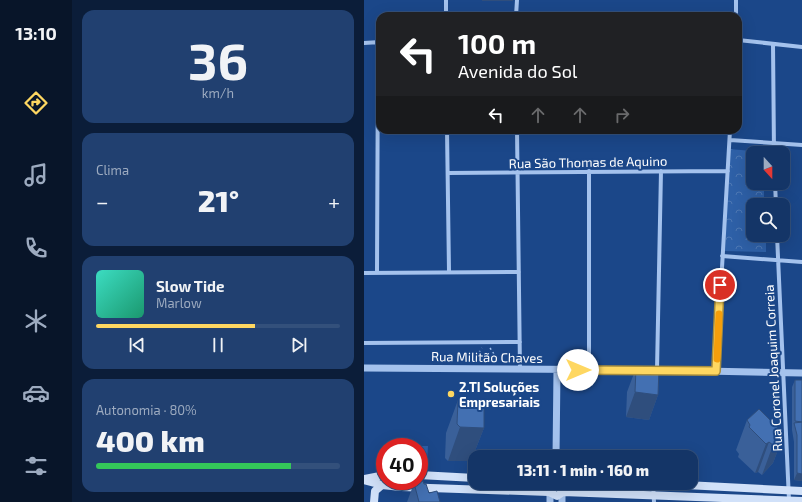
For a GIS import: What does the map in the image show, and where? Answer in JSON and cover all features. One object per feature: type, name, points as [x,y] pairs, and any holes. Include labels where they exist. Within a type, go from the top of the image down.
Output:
[{"type":"main road","points":[[364,473],[376,474]]},
{"type":"main road","points":[[428,475],[468,478]]},
{"type":"main road","points":[[364,479],[376,476]]},
{"type":"main road","points":[[364,479],[376,483]]},
{"type":"main road","points":[[698,486],[802,491]]},
{"type":"main road","points":[[428,487],[549,492],[557,496],[562,490]]},
{"type":"main road","points":[[374,502],[374,491],[376,490]]},
{"type":"main road","points":[[572,490],[653,499],[802,501]]},
{"type":"street","points":[[446,0],[446,12]]},
{"type":"street","points":[[516,0],[516,12]]},
{"type":"street","points":[[736,0],[736,12]]},
{"type":"street","points":[[742,40],[802,47]]},
{"type":"street","points":[[364,43],[376,42]]},
{"type":"street","points":[[773,44],[774,146]]},
{"type":"street","points":[[377,273],[378,134]]},
{"type":"street","points":[[447,134],[449,271]]},
{"type":"street","points":[[517,134],[520,370]]},
{"type":"street","points":[[716,371],[730,134]]},
{"type":"street","points":[[730,140],[802,145]]},
{"type":"street","points":[[589,171],[589,370]]},
{"type":"street","points":[[657,370],[660,171]]},
{"type":"street","name":"Rua São Thomas de Aquino","points":[[448,173],[728,171]]},
{"type":"street","name":"Rua Coronel Joaquim Correia","points":[[777,242],[789,500]]},
{"type":"street","points":[[722,256],[802,262]]},
{"type":"street","points":[[364,273],[449,271],[519,272]]},
{"type":"street","points":[[364,343],[520,342]]},
{"type":"street","name":"Rua Militão Chaves","points":[[364,368],[657,370],[802,373]]},
{"type":"street","points":[[556,450],[557,370]]},
{"type":"street","points":[[562,502],[563,490]]},
{"type":"street","points":[[760,490],[760,501]]},
{"type":"street","points":[[549,492],[550,502]]},
{"type":"path","points":[[469,369],[486,342],[503,369]]},
{"type":"green space","points":[[730,149],[746,150],[746,190],[764,190],[764,198],[746,198],[746,242],[766,242],[766,252],[725,251]]},
{"type":"building","points":[[636,368],[659,368],[658,395],[635,392]]},
{"type":"building","points":[[795,380],[802,380],[802,422],[795,421]]},
{"type":"building","points":[[458,400],[481,400],[484,403],[484,428],[460,427],[457,424]]},
{"type":"building","points":[[759,409],[784,434],[773,445],[769,442],[766,444],[749,427],[750,425],[747,420]]},
{"type":"building","points":[[802,422],[802,474],[797,473],[797,435],[794,423]]},
{"type":"building","points":[[416,490],[428,490],[429,493],[437,491],[440,502],[419,502]]},
{"type":"slow traffic","points":[[717,359],[719,314]]},
{"type":"place","name":"2.TI Soluções Empresariais","points":[[451,394]]},
{"type":"route","points":[[578,370],[716,371],[720,285]]}]
